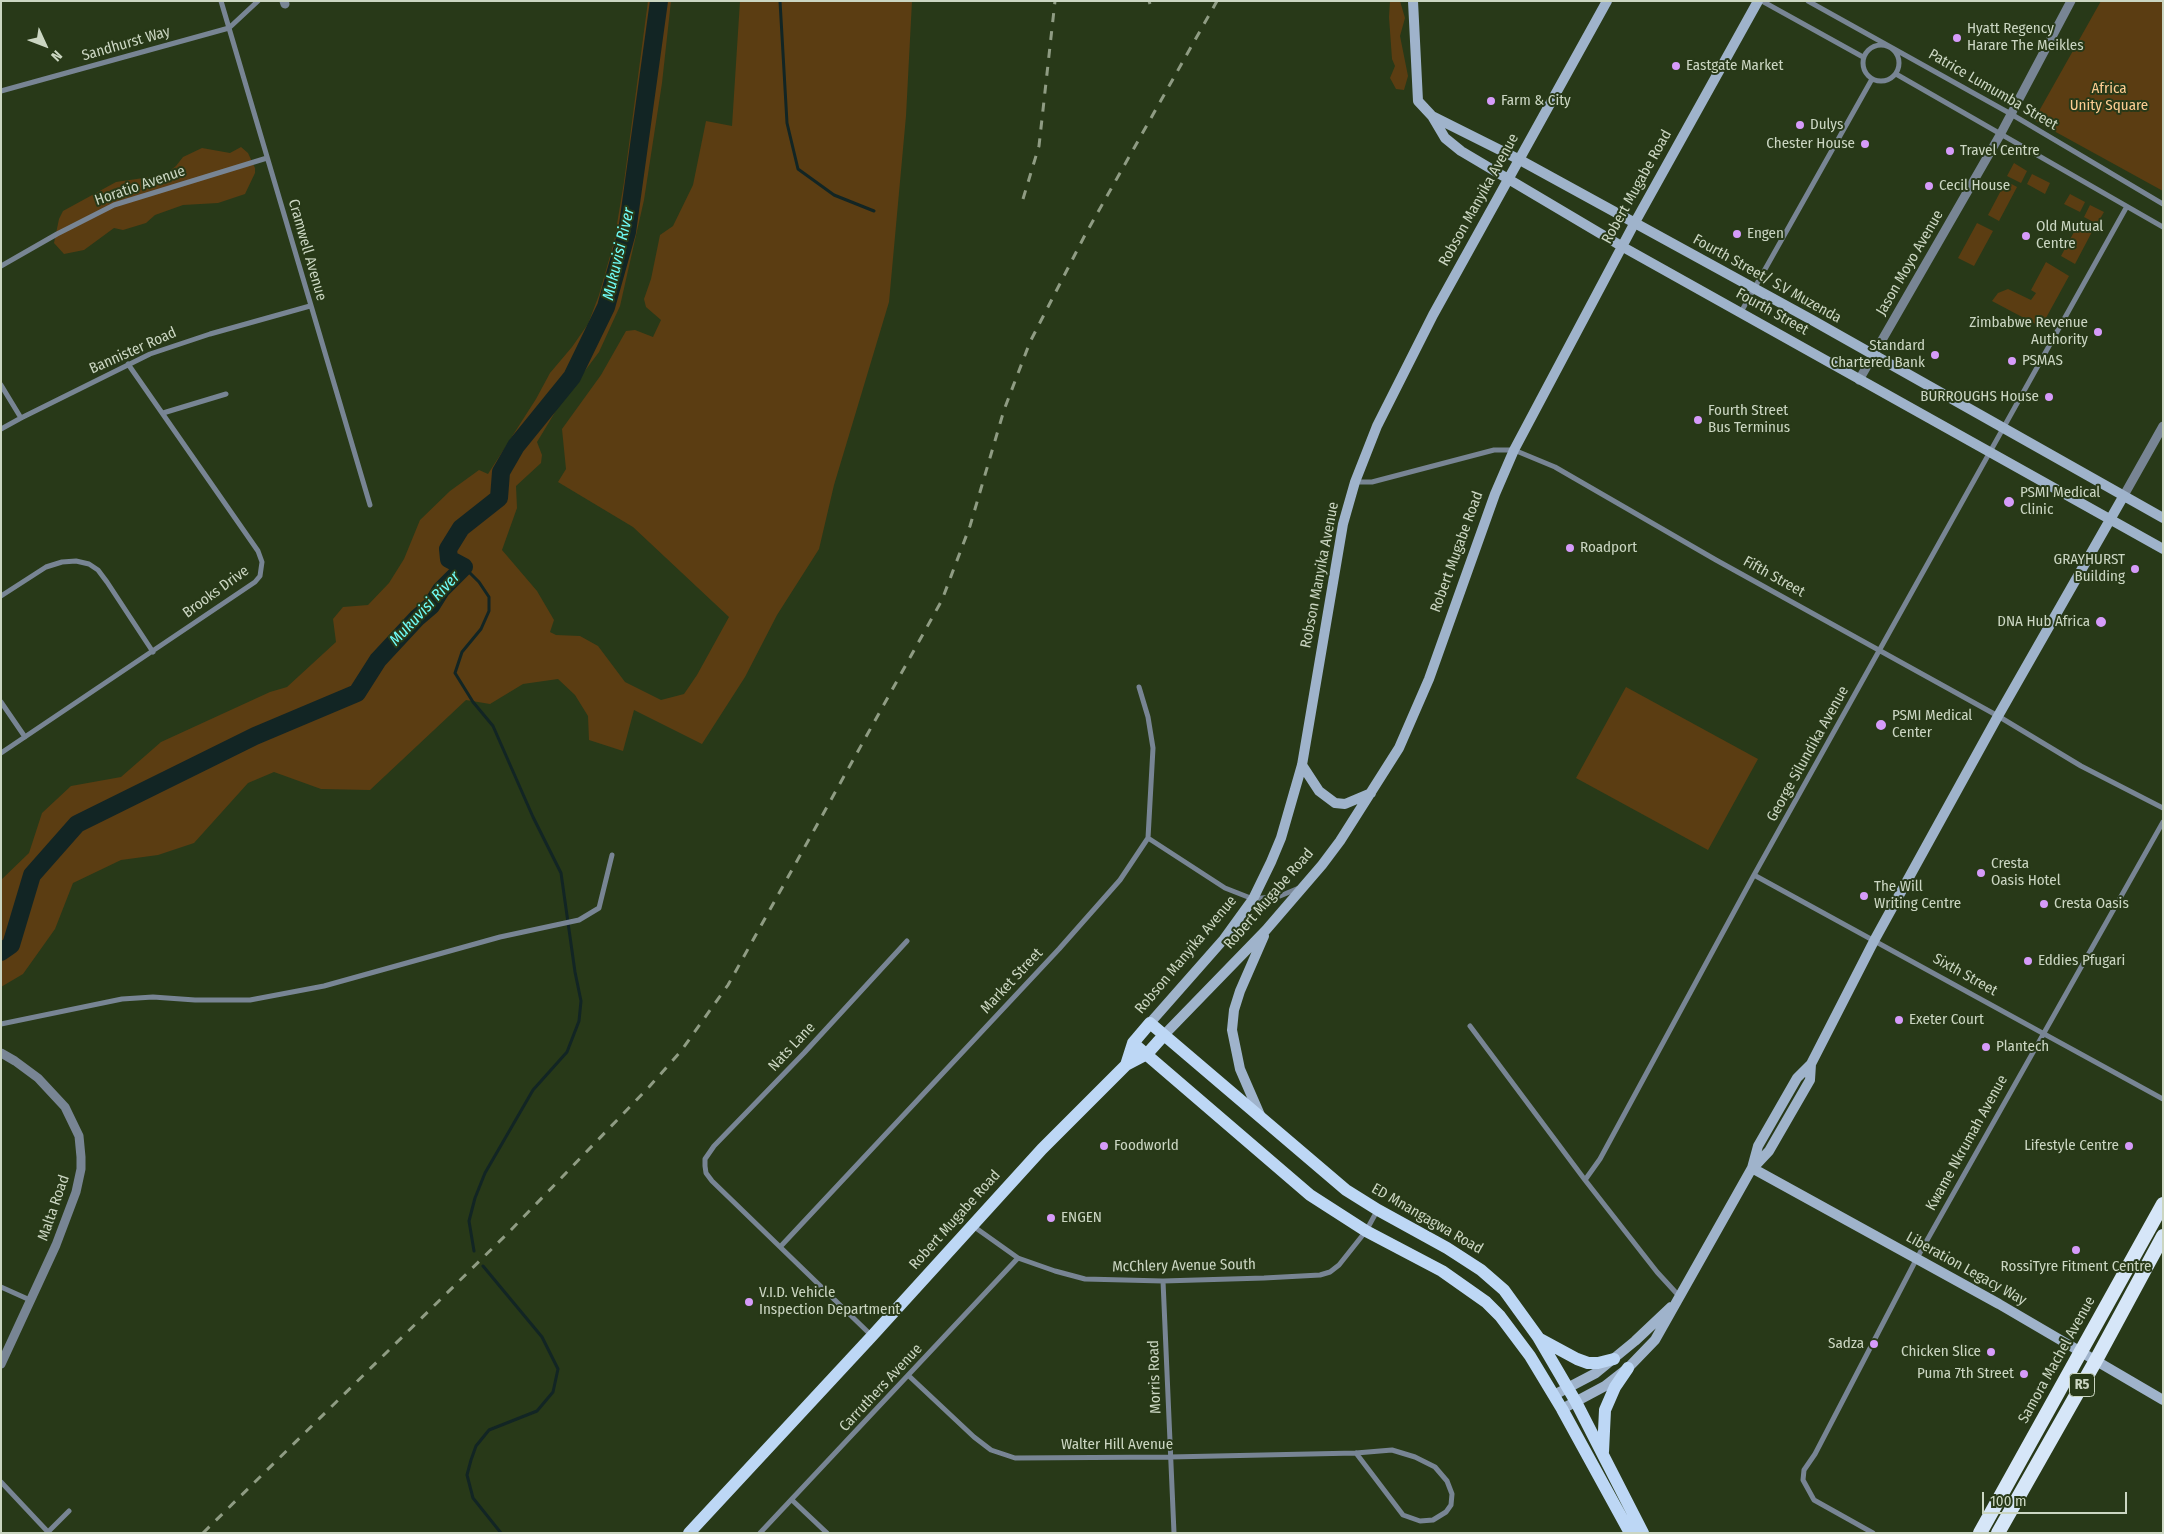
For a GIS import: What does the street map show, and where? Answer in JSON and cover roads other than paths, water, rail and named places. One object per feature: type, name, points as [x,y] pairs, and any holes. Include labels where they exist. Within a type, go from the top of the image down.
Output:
[{"type":"highway","name":"Samora Machel Avenue","points":[[1980,1533],[2163,1204]]},
{"type":"highway","name":"R5","points":[[1998,1533],[2095,1362],[2163,1236]]},
{"type":"main road","name":"Fourth Street","points":[[1414,1],[1418,101],[1432,116],[1445,138],[1461,151],[1623,247],[2163,549]]},
{"type":"main road","name":"Robson Manyika Avenue","points":[[1133,1043],[1224,939],[1253,899],[1280,838],[1302,765],[1343,524],[1355,482],[1377,426],[1434,315],[1607,1]]},
{"type":"main road","name":"Robert Mugabe Road","points":[[689,1533],[1042,1149],[1126,1065],[1147,1054],[1266,930],[1340,842],[1399,748],[1429,679],[1495,494],[1514,450],[1634,224],[1760,1]]},
{"type":"main road","name":"Fourth Street/ S.V Muzenda","points":[[1432,116],[1520,160],[1754,288],[2163,518]]},
{"type":"main road","points":[[1562,1409],[1605,1386],[1628,1368],[1655,1340],[1681,1297],[1752,1168],[1770,1152],[1810,1080],[1811,1064],[1875,939],[1998,716],[2123,497]]},
{"type":"main road","points":[[1302,765],[1319,792],[1335,803],[1345,804],[1372,792]]},
{"type":"main road","points":[[1262,1119],[1240,1069],[1232,1030],[1234,1010],[1240,992],[1266,930]]},
{"type":"main road","name":"ED Mnangagwa Road","points":[[1150,1024],[1346,1190],[1447,1248],[1481,1270],[1504,1290],[1538,1338],[1576,1402],[1643,1533]]},
{"type":"main road","name":"Robert Mugabe Road","points":[[1126,1065],[1133,1043]]},
{"type":"main road","points":[[1133,1043],[1275,1167],[1336,1214],[1366,1232],[1442,1271],[1486,1302],[1500,1316],[1530,1356],[1562,1409],[1630,1533]]},
{"type":"main road","name":"Liberation Legacy Way","points":[[1752,1168],[1999,1304],[2095,1362],[2163,1400]]},
{"type":"main road","points":[[1554,1395],[1596,1374],[1636,1341],[1681,1297]]},
{"type":"main road","points":[[1538,1338],[1564,1353],[1588,1363],[1598,1363],[1614,1359]]},
{"type":"main road","points":[[1602,1453],[1605,1410],[1615,1388],[1628,1368]]},
{"type":"street","name":"Cramwell Avenue","points":[[222,1],[310,306],[370,505]]},
{"type":"street","points":[[229,28],[258,1]]},
{"type":"street","points":[[1760,1],[1863,57]]},
{"type":"street","name":"Patrice Lumumba Street","points":[[1808,1],[2011,114],[2163,204]]},
{"type":"street","name":"Jason Moyo Avenue","points":[[1859,380],[2000,135],[2071,1]]},
{"type":"street","name":"Sandhurst Way","points":[[1,91],[229,28]]},
{"type":"street","points":[[1884,44],[1890,46],[1900,62],[1896,74],[1885,81],[1872,79],[1864,70],[1863,57],[1871,47],[1884,44]]},
{"type":"street","points":[[1896,74],[2126,208],[2163,227]]},
{"type":"street","points":[[1741,312],[1872,79]]},
{"type":"street","name":"Horatio Avenue","points":[[1,266],[57,234],[114,205],[267,158]]},
{"type":"street","name":"George Silundika Avenue","points":[[1585,1180],[1605,1150],[1754,875],[2126,208]]},
{"type":"street","name":"Bannister Road","points":[[1,430],[128,364],[170,346],[310,306]]},
{"type":"street","name":"Brooks Drive","points":[[1,753],[255,582],[260,576],[262,568],[258,551],[128,364]]},
{"type":"street","points":[[1,385],[21,418]]},
{"type":"street","points":[[163,413],[226,394]]},
{"type":"street","points":[[2123,497],[2163,426]]},
{"type":"street","name":"Fifth Street","points":[[1355,482],[1372,482],[1494,450],[1514,450],[1562,471],[1691,546],[1998,716],[2081,766],[2163,808]]},
{"type":"street","points":[[1,596],[46,567],[62,562],[76,561],[89,564],[98,570],[107,582],[152,652]]},
{"type":"street","points":[[1139,687],[1148,717],[1153,748],[1148,838],[1226,888],[1253,899],[1280,896],[1302,888]]},
{"type":"street","points":[[1,702],[25,738]]},
{"type":"street","name":"Kwame Nkrumah Avenue","points":[[1872,1533],[1814,1500],[1804,1480],[1804,1470],[1916,1258],[2163,822]]},
{"type":"street","name":"Market Street","points":[[781,1246],[1060,949],[1120,880],[1148,838]]},
{"type":"street","points":[[1,1024],[122,999],[153,997],[250,1000],[324,986],[500,937],[579,920],[599,908],[612,855]]},
{"type":"street","name":"Sixth Street","points":[[1754,875],[1875,939],[2163,1099]]},
{"type":"street","name":"Nats Lane","points":[[781,1246],[706,1173],[705,1159],[714,1146],[804,1053],[907,941]]},
{"type":"street","points":[[1470,1026],[1585,1180],[1657,1272],[1681,1297]]},
{"type":"street","name":"Malta Road","points":[[1,1053],[15,1060],[38,1078],[65,1107],[79,1136],[82,1156],[76,1192],[56,1245],[1,1364]]},
{"type":"street","name":"McChlery Avenue South","points":[[972,1225],[1018,1258],[1085,1279],[1164,1281],[1320,1275],[1330,1272],[1339,1265],[1366,1232],[1378,1210]]},
{"type":"street","points":[[781,1246],[872,1336]]},
{"type":"street","name":"Carruthers Avenue","points":[[760,1533],[1018,1258]]},
{"type":"street","name":"Morris Road","points":[[1164,1281],[1174,1533]]},
{"type":"street","points":[[1,1287],[30,1300]]},
{"type":"street","name":"Walter Hill Avenue","points":[[909,1376],[974,1437],[992,1450],[1015,1458],[1170,1457],[1356,1453],[1392,1450],[1415,1457],[1435,1467],[1447,1481],[1452,1494],[1451,1505],[1446,1512],[1433,1520],[1420,1520],[1403,1515],[1356,1453]]},
{"type":"street","points":[[1,1482],[48,1532],[69,1511]]},
{"type":"street","points":[[792,1500],[827,1533]]},
{"type":"waterway","name":"Mukuvisi River","points":[[1,952],[11,945],[32,875],[77,824],[255,736],[357,693],[378,660],[417,618],[431,606],[441,590],[464,567],[449,559],[448,549],[461,528],[499,498],[501,472],[516,446],[572,377],[606,307],[627,232],[659,1]]},
{"type":"waterway","points":[[780,1],[787,123],[798,169],[834,195],[874,211]]},
{"type":"waterway","points":[[464,567],[479,582],[489,597],[489,611],[481,629],[462,652],[455,673],[473,702],[493,726],[533,817],[561,873],[581,1001],[579,1021],[567,1052],[533,1090],[485,1173],[475,1198],[469,1221],[474,1251]]},
{"type":"waterway","points":[[483,1266],[542,1337],[558,1369],[553,1392],[537,1411],[489,1430],[476,1446],[471,1460],[467,1475],[473,1498],[501,1533]]},
{"type":"railway","points":[[1023,199],[1039,146],[1055,1]]},
{"type":"railway","points":[[203,1533],[509,1232],[649,1087],[681,1051],[728,985],[942,600],[970,526],[1004,410],[1030,342],[1085,235],[1217,1]]},
{"type":"place","name":"Hyatt Regency Harare The Meikles","points":[[1957,38]]},
{"type":"place","name":"Eastgate Market","points":[[1676,66]]},
{"type":"place","name":"Farm & City","points":[[1491,101]]},
{"type":"place","name":"Dulys","points":[[1800,125]]},
{"type":"place","name":"Chester House","points":[[1865,144]]},
{"type":"place","name":"Travel Centre","points":[[1950,151]]},
{"type":"place","name":"Cecil House","points":[[1929,186]]},
{"type":"place","name":"Engen","points":[[1737,234]]},
{"type":"place","name":"Old Mutual Centre","points":[[2026,236]]},
{"type":"place","name":"Zimbabwe Revenue Authority","points":[[2098,332]]},
{"type":"place","name":"Standard Chartered Bank","points":[[1935,355]]},
{"type":"place","name":"PSMAS","points":[[2012,361]]},
{"type":"place","name":"BURROUGHS House","points":[[2049,397]]},
{"type":"place","name":"Fourth Street Bus Terminus","points":[[1698,420]]},
{"type":"place","name":"PSMI Medical Clinic","points":[[2009,502]]},
{"type":"place","name":"Roadport","points":[[1570,548]]},
{"type":"place","name":"GRAYHURST Building","points":[[2135,569]]},
{"type":"place","name":"DNA Hub Africa","points":[[2101,622]]},
{"type":"place","name":"PSMI Medical Center","points":[[1881,725]]},
{"type":"place","name":"Cresta Oasis Hotel","points":[[1981,873]]},
{"type":"place","name":"The Will Writing Centre","points":[[1864,896]]},
{"type":"place","name":"Cresta Oasis","points":[[2044,904]]},
{"type":"place","name":"Eddies Pfugari","points":[[2028,961]]},
{"type":"place","name":"Exeter Court","points":[[1899,1020]]},
{"type":"place","name":"Plantech","points":[[1986,1047]]},
{"type":"place","name":"Foodworld","points":[[1104,1146]]},
{"type":"place","name":"Lifestyle Centre","points":[[2129,1146]]},
{"type":"place","name":"ENGEN","points":[[1051,1218]]},
{"type":"place","name":"RossiTyre Fitment Centre","points":[[2076,1250]]},
{"type":"place","name":"V.I.D. Vehicle Inspection Department","points":[[749,1302]]},
{"type":"place","name":"Sadza","points":[[1874,1344]]},
{"type":"place","name":"Chicken Slice","points":[[1991,1352]]},
{"type":"place","name":"Puma 7th Street","points":[[2024,1374]]},
{"type":"park label","name":"Africa Unity Square","points":[[2109,98]]}]
